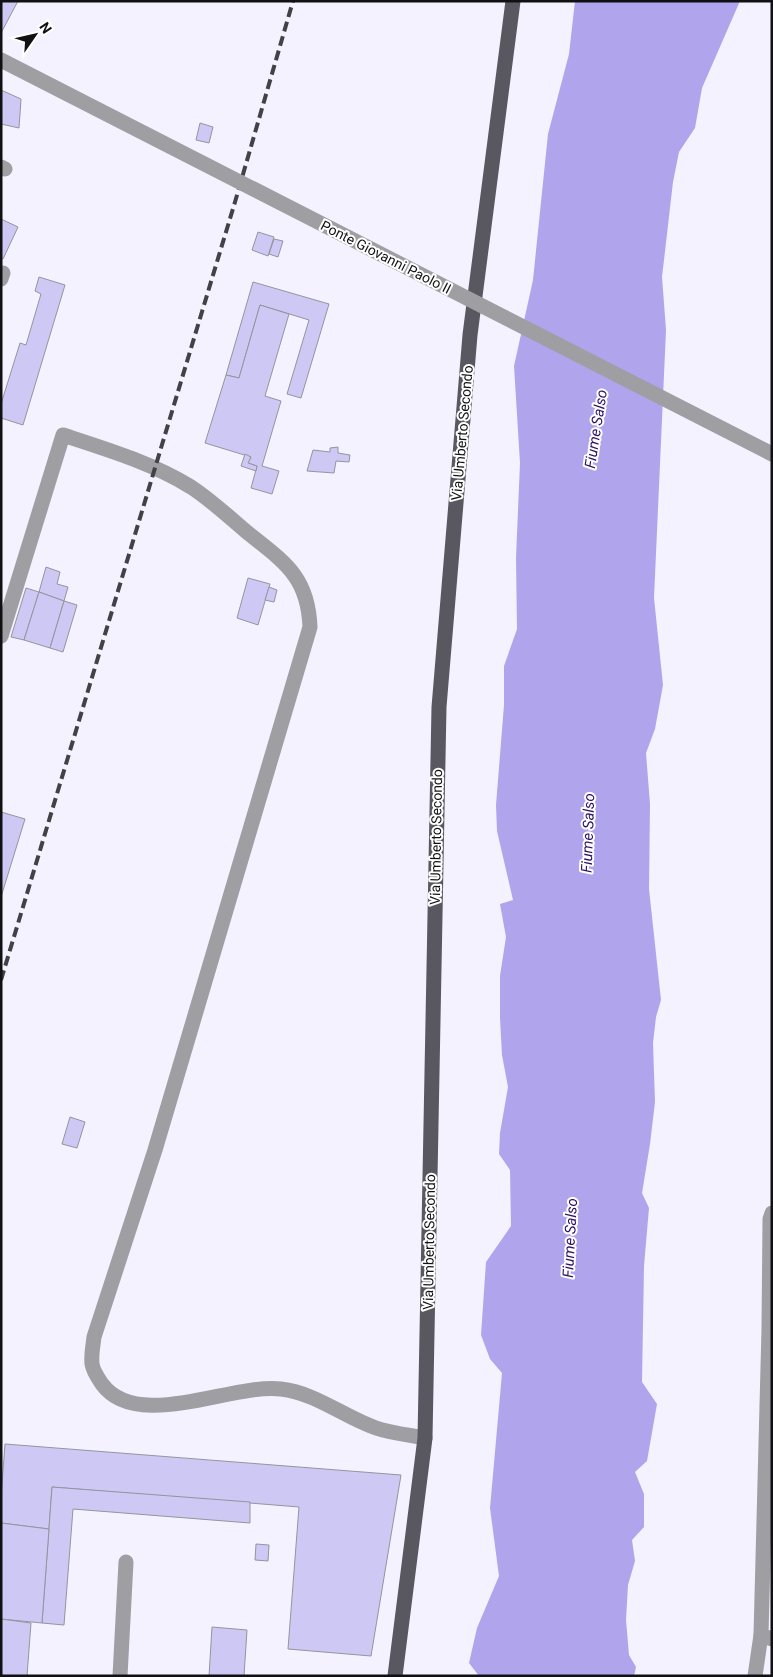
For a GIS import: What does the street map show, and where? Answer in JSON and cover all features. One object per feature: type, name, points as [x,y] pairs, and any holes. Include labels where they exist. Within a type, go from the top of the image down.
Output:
[{"type":"main road","name":"Via Umberto Secondo","points":[[395,1676],[425,1438],[439,706],[470,335],[513,1]]},
{"type":"street","name":"Ponte Giovanni Paolo II","points":[[1,60],[772,454]]},
{"type":"street","points":[[1,636],[63,435],[120,454],[190,487],[284,562],[304,592],[309,609],[310,627],[155,1150],[94,1337],[92,1365],[105,1388],[127,1402],[166,1405],[261,1388],[281,1389],[317,1400],[377,1428],[425,1438]]},
{"type":"street","points":[[755,1676],[766,1637],[771,1329],[770,1219],[772,1213]]},
{"type":"street","points":[[120,1676],[126,1562]]},
{"type":"water","name":"Fiume Salso","points":[[575,1],[740,1],[702,88],[695,128],[679,152],[673,182],[662,277],[666,330],[654,598],[663,685],[655,729],[646,753],[650,804],[649,889],[661,1000],[656,1017],[653,1043],[655,1102],[642,1193],[649,1208],[644,1266],[642,1382],[657,1404],[647,1461],[635,1472],[644,1494],[644,1527],[632,1540],[635,1561],[628,1585],[626,1620],[629,1655],[636,1667],[634,1676],[479,1676],[469,1663],[477,1628],[499,1576],[490,1508],[502,1373],[490,1359],[481,1335],[486,1262],[511,1226],[510,1170],[499,1154],[500,1133],[508,1087],[502,1055],[500,1018],[500,976],[506,937],[500,904],[513,900],[497,831],[496,805],[504,705],[504,666],[517,629],[516,558],[520,463],[514,366],[533,280],[548,134],[569,54]]},
{"type":"building","points":[[1,1],[18,1],[1,33]]},
{"type":"building","points":[[1,90],[21,99],[19,128],[1,124]]},
{"type":"building","points":[[200,123],[213,127],[209,143],[196,140]]},
{"type":"building","points":[[1,219],[18,227],[3,259],[1,258]]},
{"type":"building","points":[[258,232],[274,237],[268,256],[252,250]]},
{"type":"building","points":[[274,239],[283,241],[278,257],[269,254]]},
{"type":"building","points":[[39,277],[65,285],[23,425],[1,418],[1,404],[20,343],[26,345],[41,294],[35,291]]},
{"type":"building","points":[[253,282],[329,304],[301,398],[287,394],[309,320],[260,305],[239,378],[226,375]]},
{"type":"building","points":[[260,305],[289,314],[265,396],[281,401],[262,466],[279,471],[272,494],[251,488],[257,466],[248,463],[251,457],[205,443],[226,375],[239,378]]},
{"type":"building","points":[[338,447],[338,453],[350,455],[349,462],[336,461],[334,473],[307,471],[313,450],[330,452],[330,448]]},
{"type":"building","points":[[245,454],[251,457],[248,463],[257,466],[256,471],[241,466]]},
{"type":"building","points":[[46,567],[60,572],[57,584],[68,587],[64,601],[39,592]]},
{"type":"building","points":[[248,578],[270,584],[258,625],[237,618]]},
{"type":"building","points":[[269,587],[277,590],[274,602],[265,600]]},
{"type":"building","points":[[26,588],[39,592],[24,640],[11,637]]},
{"type":"building","points":[[39,592],[64,601],[50,648],[24,640]]},
{"type":"building","points":[[64,601],[77,605],[63,652],[50,648]]},
{"type":"building","points":[[1,812],[25,819],[1,897]]},
{"type":"building","points":[[70,1117],[85,1122],[77,1148],[62,1144]]},
{"type":"building","points":[[5,1444],[401,1475],[371,1656],[288,1649],[299,1507],[52,1487],[49,1529],[1,1523]]},
{"type":"building","points":[[52,1487],[250,1502],[250,1523],[73,1509],[64,1625],[42,1623]]},
{"type":"building","points":[[1,1523],[49,1529],[42,1623],[1,1619]]},
{"type":"building","points":[[256,1544],[269,1545],[268,1561],[255,1560]]},
{"type":"building","points":[[1,1619],[31,1623],[27,1676],[1,1676]]},
{"type":"building","points":[[212,1627],[247,1630],[244,1676],[209,1676]]},
{"type":"railway","points":[[1,980],[235,202],[293,1]]}]
